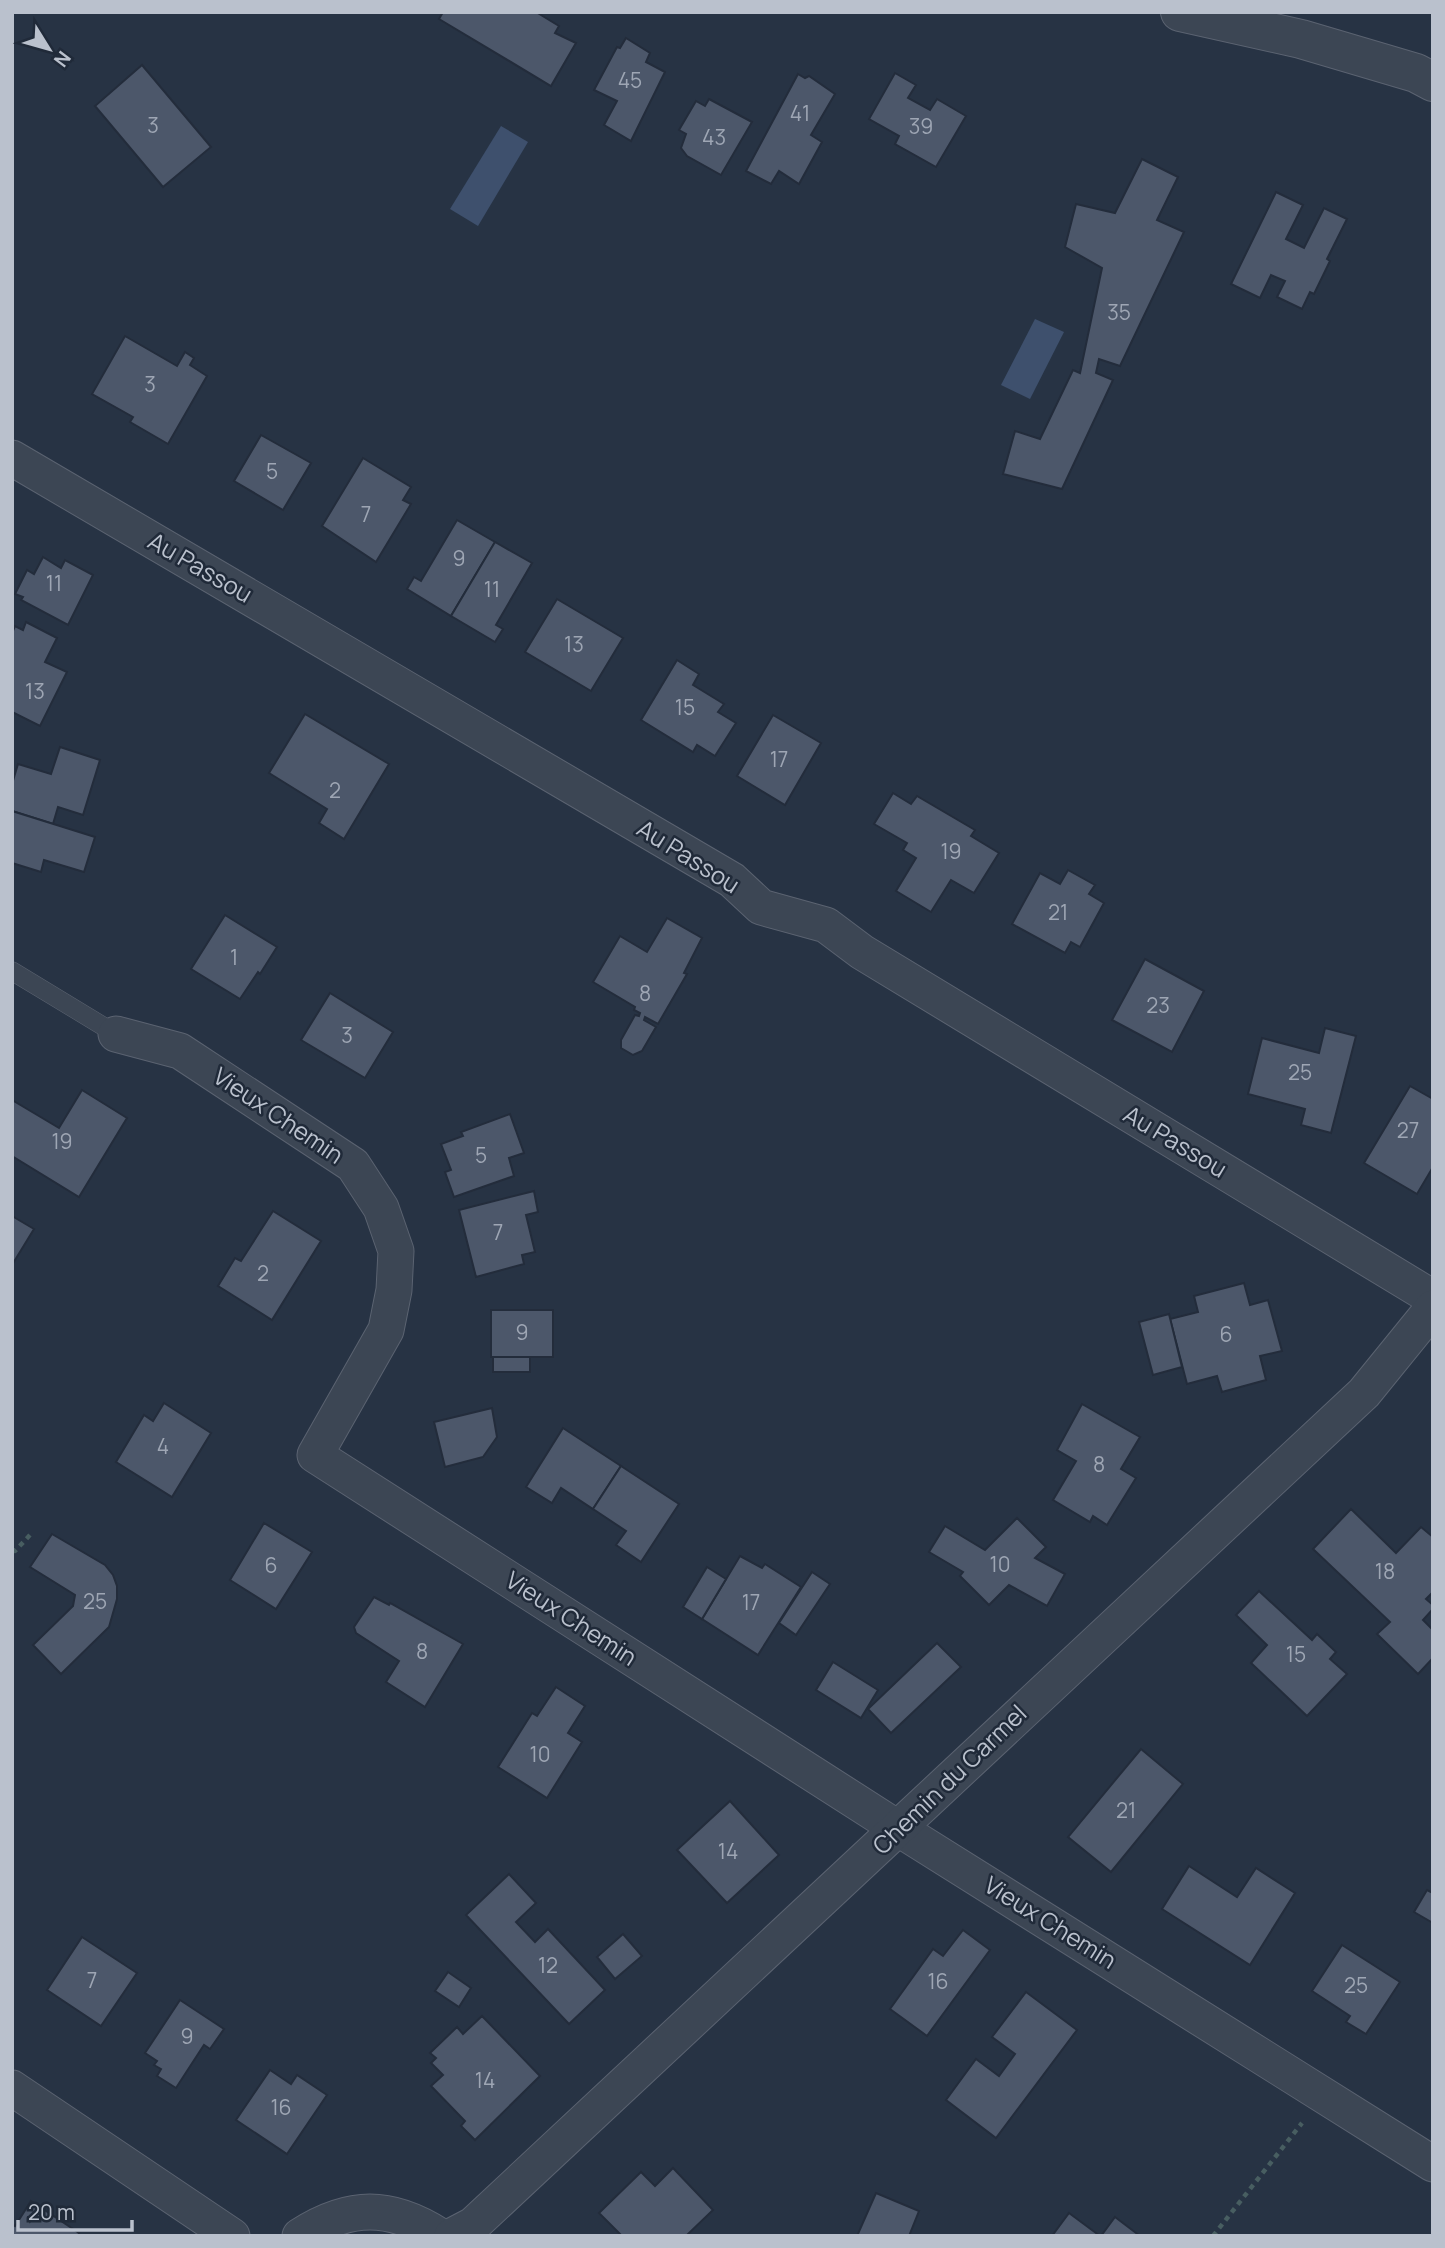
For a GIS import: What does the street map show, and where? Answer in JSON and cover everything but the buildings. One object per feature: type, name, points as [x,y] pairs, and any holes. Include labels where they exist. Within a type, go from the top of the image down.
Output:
[{"type":"street","points":[[1180,12],[1301,39],[1416,74],[1433,82]]},
{"type":"street","name":"Au Passou","points":[[12,458],[732,880],[761,907],[826,925],[874,959],[1433,1298]]},
{"type":"street","name":"Vieux Chemin","points":[[116,1034],[180,1051],[353,1165],[381,1208],[396,1251],[394,1290],[386,1330],[315,1455],[899,1829],[1433,2164]]},
{"type":"street","name":"Chemin du Carmel","points":[[452,2236],[473,2225],[1364,1393],[1433,1308]]},
{"type":"street","points":[[12,2088],[232,2236]]},
{"type":"street","points":[[300,2236],[323,2221],[354,2212],[386,2212],[417,2221],[440,2236]]},
{"type":"lane","name":"Vieux Chemin","points":[[12,971],[116,1034]]},
{"type":"path","points":[[12,1550],[15,1551],[30,1535]]},
{"type":"path","points":[[1213,2236],[1324,2095]]},
{"type":"water","points":[[501,126],[528,142],[478,226],[450,209]]},
{"type":"water","points":[[1035,319],[1064,332],[1030,399],[1001,385]]}]
